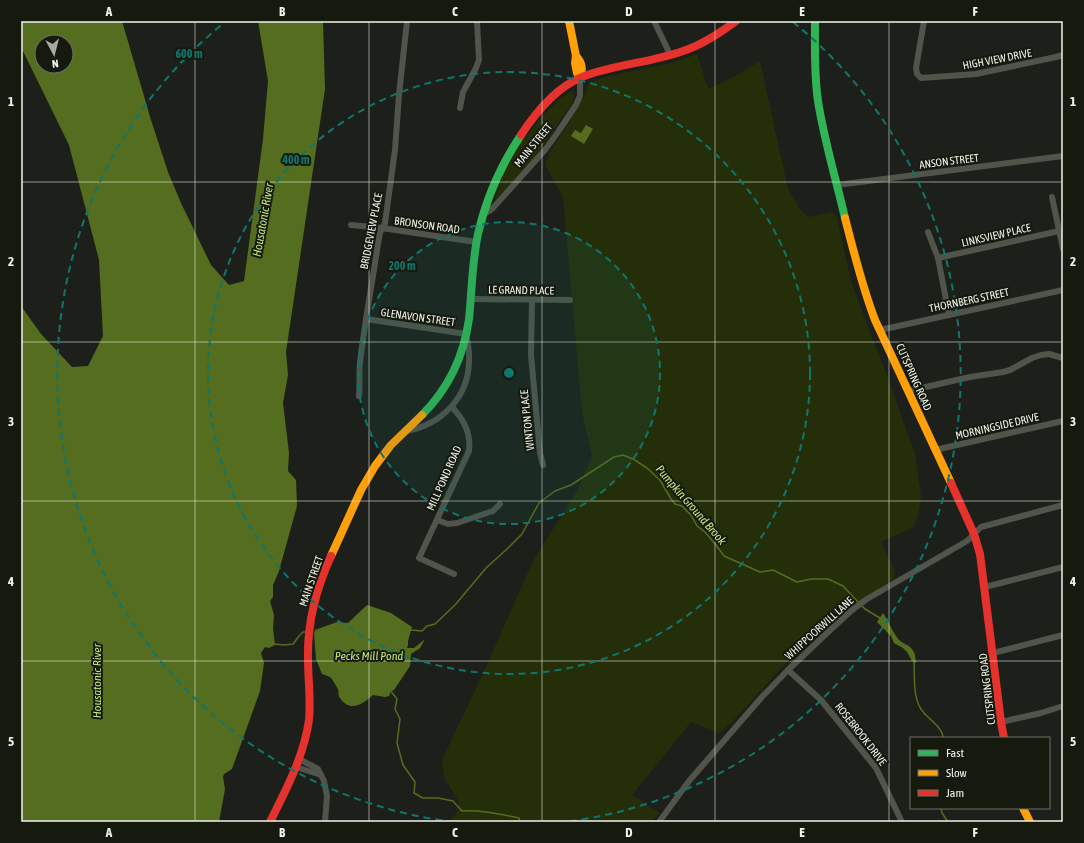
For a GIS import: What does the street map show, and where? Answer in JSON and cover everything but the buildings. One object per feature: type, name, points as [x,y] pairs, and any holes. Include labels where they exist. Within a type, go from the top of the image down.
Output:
[{"type":"main road","points":[[569,21],[576,56],[575,63],[577,73],[580,78]]},
{"type":"main road","name":"MAIN STREET","points":[[270,822],[296,767],[305,740],[309,717],[308,633],[311,611],[321,579],[369,475],[382,455],[432,404],[448,381],[461,351],[466,334],[476,242],[491,190],[501,168],[521,134],[543,106],[580,78],[610,69],[670,56],[684,51],[722,32],[736,21]]},
{"type":"main road","name":"CUTSPRING ROAD","points":[[815,21],[815,71],[818,101],[837,186],[865,294],[880,330],[974,534],[980,554],[1004,737]]},
{"type":"main road","points":[[1023,809],[1030,822]]},
{"type":"street","name":"BRIDGEVIEW PLACE","points":[[359,396],[359,373],[366,320],[380,233],[385,223],[395,150],[407,21]]},
{"type":"street","points":[[460,108],[462,92],[479,60],[477,21]]},
{"type":"street","points":[[654,21],[670,56]]},
{"type":"street","name":"HIGH VIEW DRIVE","points":[[924,21],[916,68],[917,74],[921,78],[976,74],[1063,55]]},
{"type":"street","name":"MAIN STREET","points":[[483,215],[492,209],[545,150],[558,132],[576,105],[580,96],[580,78]]},
{"type":"street","name":"ANSON STREET","points":[[837,186],[1063,156]]},
{"type":"street","points":[[1052,197],[1063,249]]},
{"type":"street","name":"BRONSON ROAD","points":[[351,225],[382,228],[476,242]]},
{"type":"street","name":"LINKSVIEW PLACE","points":[[938,258],[1059,231]]},
{"type":"street","points":[[928,232],[938,258],[949,315]]},
{"type":"street","name":"THORNBERG STREET","points":[[880,330],[1063,290]]},
{"type":"street","name":"LE GRAND PLACE","points":[[470,298],[570,300]]},
{"type":"street","name":"WINTON PLACE","points":[[532,300],[531,355],[540,453],[543,465]]},
{"type":"street","name":"GLENAVON STREET","points":[[366,320],[466,334]]},
{"type":"street","name":"MAIN STREET","points":[[406,431],[417,429],[444,414],[452,407],[461,393],[468,371],[469,352],[466,334]]},
{"type":"street","points":[[908,391],[970,377],[1003,372],[1041,355],[1049,354],[1063,358]]},
{"type":"street","name":"MILL POND ROAD","points":[[452,407],[466,427],[470,443],[468,451],[419,558],[454,574]]},
{"type":"street","name":"MORNINGSIDE DRIVE","points":[[935,450],[1063,421]]},
{"type":"street","points":[[437,520],[448,524],[457,523],[493,511],[500,504]]},
{"type":"street","name":"WHIPPOORWILL LANE","points":[[659,822],[689,781],[746,715],[788,670],[854,609],[867,599],[967,541],[981,527],[1063,506]]},
{"type":"street","points":[[985,587],[1063,567]]},
{"type":"street","points":[[994,653],[1063,635]]},
{"type":"street","name":"ROSEBROOK DRIVE","points":[[788,670],[824,703],[876,768],[902,822]]},
{"type":"street","points":[[1001,722],[1041,713],[1063,706]]},
{"type":"street","points":[[299,759],[318,768],[324,781],[327,791],[325,822]]},
{"type":"street","points":[[296,767],[321,775]]},
{"type":"shaded area","points":[[697,54],[708,89],[732,78],[760,61],[788,189],[799,208],[808,217],[833,212],[837,218],[851,282],[915,454],[921,497],[918,517],[912,528],[881,542],[895,571],[894,579],[840,614],[795,653],[732,722],[720,733],[691,722],[632,795],[660,813],[650,822],[449,822],[458,811],[459,802],[444,777],[442,760],[485,669],[532,563],[578,489],[592,456],[582,413],[563,197],[545,165],[550,152],[578,108],[586,93],[587,87],[591,82],[601,78],[674,62]]},
{"type":"shaded area","points":[[572,91],[574,95],[573,102],[533,160],[494,201],[503,174],[520,145],[544,114],[561,98]]},
{"type":"water","name":"Housatonic River","points":[[21,21],[122,21],[168,172],[181,203],[211,265],[229,285],[244,281],[263,139],[268,81],[258,21],[323,21],[325,89],[286,352],[288,375],[283,403],[289,453],[288,471],[296,480],[297,506],[279,571],[273,585],[273,597],[270,601],[274,615],[273,628],[275,645],[269,648],[265,647],[261,653],[264,663],[260,691],[232,769],[224,774],[223,777],[225,789],[219,822],[21,822],[21,306],[41,334],[72,367],[88,366],[103,336],[99,260],[69,145],[34,74],[74,74],[74,34],[34,34],[34,74],[21,47]]},
{"type":"water","points":[[586,125],[593,129],[584,144],[571,136],[575,130],[581,133]]},
{"type":"water","name":"Pecks Mill Pond","points":[[367,605],[391,613],[412,627],[407,648],[414,648],[424,641],[420,648],[411,654],[410,666],[394,690],[391,691],[389,696],[385,697],[373,695],[361,704],[352,706],[344,703],[340,698],[338,689],[331,678],[322,674],[316,659],[314,633],[315,630],[337,622],[348,623]]},
{"type":"water","points":[[883,613],[899,640],[913,651],[916,663],[912,661],[903,648],[894,643],[891,636],[877,622]]},
{"type":"waterway","name":"Pumpkin Ground Brook","points":[[411,630],[422,631],[427,626],[435,624],[455,605],[486,568],[522,534],[539,503],[555,491],[571,485],[614,457],[623,455],[633,459],[647,468],[660,480],[675,504],[682,506],[691,515],[697,526],[705,532],[724,556],[760,572],[773,570],[797,582],[811,579],[828,579],[843,586],[859,603]]},
{"type":"waterway","name":"Pumpkin Ground Brook","points":[[862,606],[880,618]]},
{"type":"waterway","points":[[274,644],[293,644],[299,636],[305,632]]},
{"type":"waterway","name":"Pumpkin Ground Brook","points":[[914,662],[915,689],[920,708],[939,728],[943,737]]},
{"type":"waterway","points":[[390,690],[397,699],[395,709],[400,719],[397,743],[403,765],[415,782],[414,793],[423,798],[438,798],[453,801],[462,811],[504,815],[519,818],[520,822]]},
{"type":"waterway","name":"Pumpkin Ground Brook","points":[[941,809],[948,822]]},
{"type":"traffic: fast","points":[[815,21],[815,71],[818,101],[845,218]]},
{"type":"traffic: fast","points":[[422,415],[440,394],[459,358],[467,332],[474,255],[481,221],[501,170],[521,135]]},
{"type":"traffic: slow","points":[[569,21],[576,56],[575,63],[577,73],[580,78]]},
{"type":"traffic: slow","points":[[576,56],[580,61],[581,66],[580,78]]},
{"type":"traffic: slow","points":[[845,218],[862,282],[875,320],[951,483]]},
{"type":"traffic: slow","points":[[331,556],[361,490],[375,466],[391,445],[422,415]]},
{"type":"traffic: slow","points":[[1024,809],[1030,822]]},
{"type":"traffic: jam","points":[[521,135],[540,109],[564,87],[573,81],[594,73],[620,66],[671,55],[711,38],[736,21]]},
{"type":"traffic: jam","points":[[951,483],[974,534],[980,554],[1004,737]]},
{"type":"traffic: jam","points":[[270,822],[299,760],[307,733],[310,712],[308,659],[309,632],[317,594],[331,556]]}]
